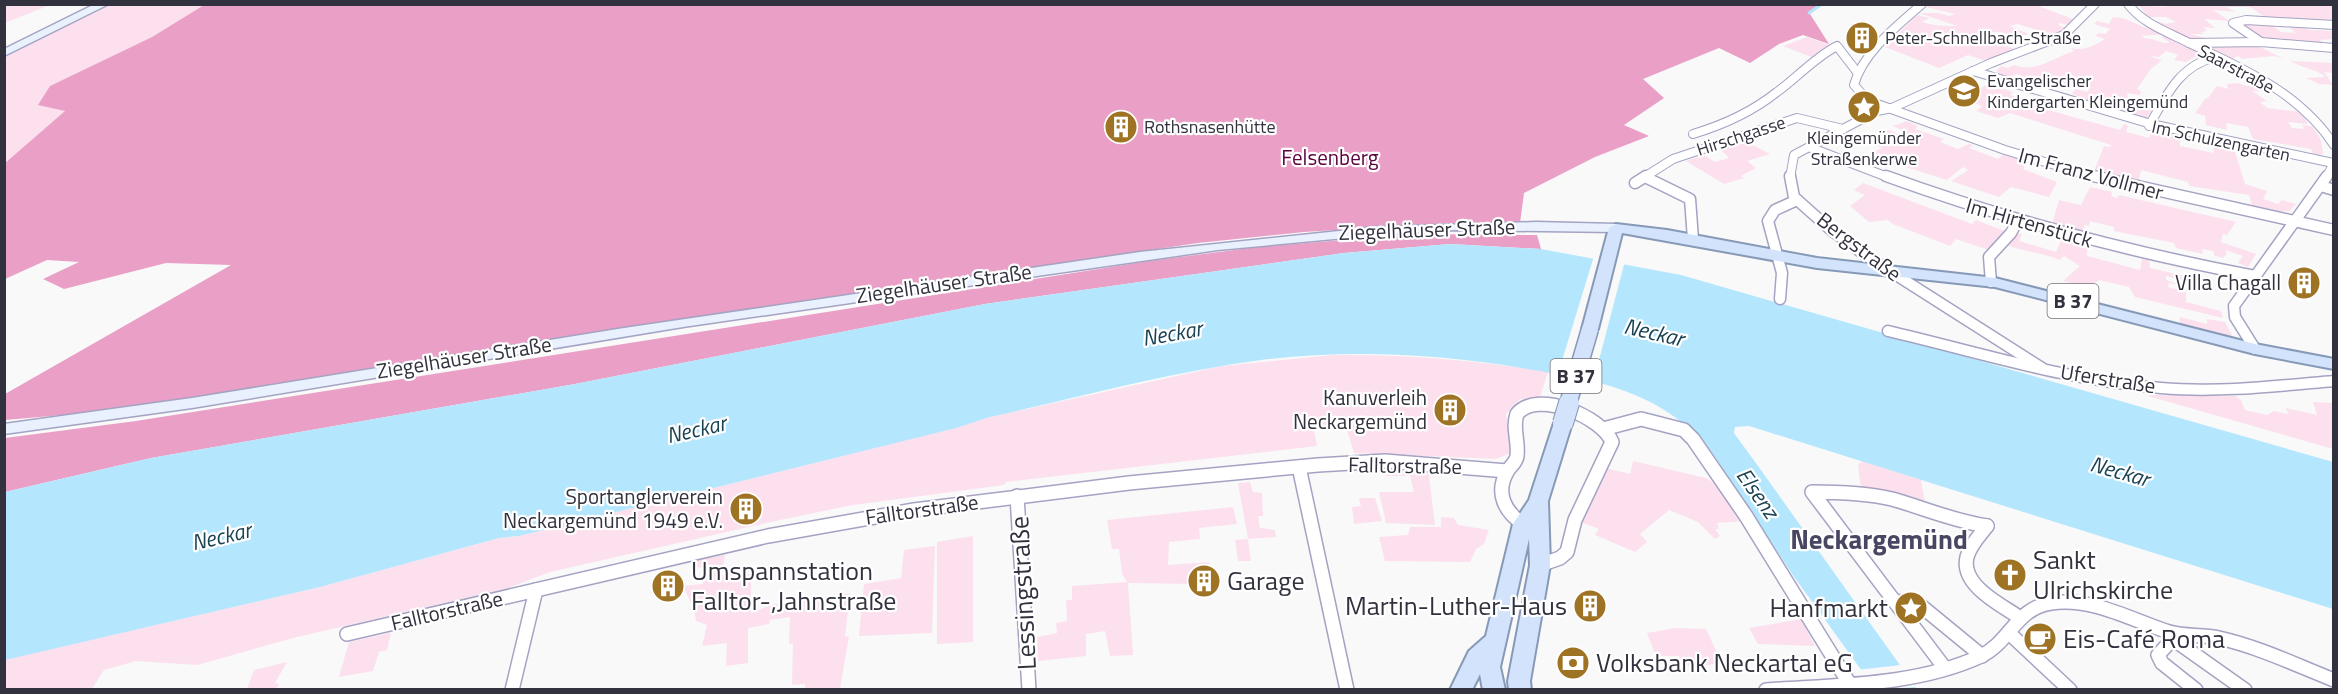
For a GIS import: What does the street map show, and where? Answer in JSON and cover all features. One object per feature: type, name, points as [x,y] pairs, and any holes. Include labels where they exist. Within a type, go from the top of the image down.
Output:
[{"type":"main road","points":[[4,53],[104,4]]},
{"type":"main road","points":[[1576,226],[1613,247]]},
{"type":"main road","name":"Ziegelhäuser Straße","points":[[4,429],[140,411],[522,348],[1196,247],[1383,230],[1576,226],[1616,228],[1658,232],[1778,256],[1888,270]]},
{"type":"main road","name":"B 37","points":[[1494,690],[1489,667],[1523,524],[1538,501],[1563,423],[1613,247],[1616,228]]},
{"type":"main road","name":"B 37","points":[[1613,247],[1658,232]]},
{"type":"main road","name":"B 37","points":[[1888,270],[1991,282],[2255,349],[2334,364]]},
{"type":"main road","name":"B 37","points":[[1520,690],[1519,681],[1540,565],[1538,501]]},
{"type":"main road","name":"B 37","points":[[1461,690],[1478,657],[1496,639]]},
{"type":"street","points":[[1877,111],[1854,85],[1857,72],[1894,27],[1922,4]]},
{"type":"street","name":"Bergstraße","points":[[2042,368],[1888,270],[1836,234],[1797,200],[1790,186],[1790,164],[1794,155],[1877,111],[1892,108],[1973,71],[2064,35],[2095,4]]},
{"type":"street","name":"Saarstraße","points":[[2128,4],[2145,20],[2263,81],[2301,107],[2318,121],[2334,145]]},
{"type":"street","points":[[2261,42],[2233,23],[2246,20],[2334,25]]},
{"type":"street","points":[[2188,43],[2261,42],[2334,48]]},
{"type":"street","points":[[1693,134],[1727,124],[1748,113],[1837,46],[1857,72]]},
{"type":"street","points":[[2149,126],[2184,70],[2202,59],[2215,57]]},
{"type":"street","name":"Im Schulzengarten","points":[[1973,71],[2149,126],[2266,152],[2333,163]]},
{"type":"street","points":[[1869,101],[1892,108]]},
{"type":"street","name":"Im Franz Vollmer","points":[[1892,108],[2005,150],[2074,171],[2170,196],[2295,220],[2334,230]]},
{"type":"street","name":"Hirschgasse","points":[[1635,183],[1673,159],[1797,118],[1843,129]]},
{"type":"street","name":"Im Hirtenstück","points":[[1809,147],[1925,192],[2017,222],[2134,252],[2255,276]]},
{"type":"street","points":[[2255,349],[2233,311],[2255,276],[2321,186],[2333,163]]},
{"type":"street","points":[[1645,177],[1690,199],[1693,239]]},
{"type":"street","points":[[2321,186],[2334,190]]},
{"type":"street","points":[[1780,299],[1783,284],[1768,221],[1775,210],[1797,200]]},
{"type":"street","points":[[1991,282],[1989,257],[2011,233],[2017,222]]},
{"type":"street","name":"Uferstraße","points":[[1888,331],[2042,368],[2160,388],[2220,388],[2334,381]]},
{"type":"street","points":[[1523,524],[1511,516],[1502,501],[1508,471],[1517,459],[1515,417],[1525,406],[1540,405],[1590,417],[1607,428],[1612,442],[1575,520],[1567,552],[1560,558],[1540,565]]},
{"type":"street","points":[[1607,428],[1641,419],[1684,430],[1698,445],[1727,486],[1806,617],[1856,682]]},
{"type":"street","name":"Falltorstraße","points":[[347,634],[814,527],[1017,496],[1299,467],[1385,461],[1508,471]]},
{"type":"street","points":[[1299,467],[1347,690]]},
{"type":"street","points":[[1944,667],[1897,602],[1861,562],[1812,492],[1844,492],[1891,499],[1959,522],[1987,526],[1966,558],[1966,570],[1978,586],[2019,618]]},
{"type":"street","name":"Lessingstraße","points":[[1017,496],[1029,690]]},
{"type":"street","points":[[512,690],[536,590]]},
{"type":"street","points":[[1897,602],[1915,601],[1982,656]]},
{"type":"street","points":[[1766,690],[1821,688],[1909,675],[1982,656],[2000,644],[2022,612],[2037,606],[2070,602],[2117,612],[2175,637],[2245,690]]},
{"type":"street","points":[[2009,633],[2070,690]]},
{"type":"street","points":[[2196,690],[2162,663],[2158,655],[2175,637],[2200,634],[2288,661],[2334,680]]},
{"type":"shaded area","points":[[5,4],[50,4],[50,5],[5,23]]},
{"type":"shaded area","points":[[2163,4],[2333,5],[2333,24],[2268,19],[2250,7],[2226,7],[2236,12],[2213,10],[2230,21],[2204,19],[2215,28],[2203,27],[2207,31],[2201,32],[2204,34],[2190,34],[2213,40],[2192,40],[2153,20],[2166,24],[2176,22],[2166,17],[2148,17],[2139,5],[2165,7]]},
{"type":"shaded area","points":[[111,5],[204,5],[152,37],[50,86],[65,111],[5,164],[5,56]]},
{"type":"shaded area","points":[[1931,5],[2036,5],[2075,20],[2068,25],[2060,23],[2058,25],[2066,28],[2054,35],[2017,24],[2010,26],[2029,34],[2018,36],[1998,32],[1987,33],[2016,45],[2004,45],[2014,49],[1986,61],[1968,55],[1939,68],[1885,47],[1917,15],[1929,18],[1922,22],[1939,26],[1957,26],[1919,13],[1939,13],[1949,16],[1955,14],[1926,7]]},
{"type":"shaded area","points":[[2113,17],[2164,34],[2142,36],[2144,38],[2170,43],[2161,37],[2167,36],[2200,54],[2186,62],[2174,60],[2178,55],[2166,51],[2159,57],[2149,56],[2162,60],[2151,69],[2137,89],[2141,91],[2140,95],[2127,93],[2128,97],[2149,102],[2152,98],[2157,100],[2145,121],[2072,94],[2075,89],[2088,92],[2089,89],[2058,81],[2046,93],[2040,91],[2049,86],[2025,84],[2032,80],[2017,74],[2004,79],[1994,74],[2001,66],[2008,68],[2014,65],[2037,66],[2074,51],[2071,48],[2081,49],[2093,46],[2105,39],[2095,36],[2099,33],[2105,34],[2110,29],[2094,24],[2097,21],[2109,24]]},
{"type":"shaded area","points":[[2241,22],[2267,22],[2281,32],[2296,33],[2284,23],[2303,24],[2309,30],[2332,31],[2333,39],[2320,40],[2326,46],[2264,40],[2242,27]]},
{"type":"shaded area","points":[[1807,37],[1829,45],[1811,57],[1783,46]]},
{"type":"shaded area","points":[[2203,45],[2256,45],[2284,59],[2274,56],[2242,59],[2238,56],[2230,60]]},
{"type":"shaded area","points":[[2290,61],[2333,63],[2333,73],[2324,72],[2333,85],[2319,84],[2306,78],[2326,77]]},
{"type":"shaded area","points":[[1995,82],[2004,85],[2001,88],[2013,92],[2010,95],[2034,102],[2030,105],[2120,130],[2124,124],[2128,126],[2126,132],[2149,138],[2152,130],[2187,138],[2186,141],[2180,140],[2180,146],[2214,153],[2213,143],[2234,148],[2245,184],[2267,191],[2263,199],[2278,204],[2282,200],[2296,204],[2289,211],[2274,212],[2253,208],[2249,195],[2189,186],[2188,182],[2141,170],[2138,185],[2094,171],[2104,146],[2110,147],[2111,145],[2010,113],[1998,118],[1976,111],[1982,106],[1972,102],[1981,97],[1969,93]]},
{"type":"shaded area","points":[[2239,83],[2268,91],[2252,91],[2267,101],[2260,102],[2267,108],[2301,112],[2308,124],[2288,122],[2292,128],[2305,129],[2302,125],[2312,126],[2321,140],[2323,154],[2316,156],[2301,154],[2300,152],[2313,154],[2311,149],[2253,139],[2248,127],[2226,123],[2227,130],[2206,125],[2205,116],[2195,113],[2205,99],[2217,86],[2228,89],[2227,84]]},
{"type":"shaded area","points":[[1907,121],[1918,126],[1915,129],[1944,139],[1940,142],[1958,149],[1969,144],[1973,145],[1969,148],[1998,159],[2005,153],[2027,160],[2023,169],[2057,182],[2049,197],[2011,187],[1999,197],[1951,181],[1968,170],[1963,167],[1947,180],[1868,155],[1882,148],[1872,144],[1878,140],[1889,144],[1895,141],[1879,134],[1889,130],[1901,135],[1906,132],[1893,126]]},
{"type":"shaded area","points":[[1743,140],[1770,154],[1747,161],[1756,168],[1741,176],[1744,178],[1724,184],[1686,161],[1704,155],[1715,162],[1729,158],[1719,148]]},
{"type":"shaded area","points":[[1863,183],[1972,224],[1976,220],[2007,232],[1989,250],[1956,239],[1950,246],[1888,220],[1869,222],[1850,206],[1865,195],[1854,190]]},
{"type":"shaded area","points":[[2090,187],[2112,192],[2111,196],[2117,198],[2119,195],[2236,222],[2227,235],[2223,234],[2221,242],[2256,254],[2248,267],[2238,263],[2243,256],[2225,250],[2227,253],[2223,258],[2215,256],[2213,251],[2202,249],[2203,254],[2176,248],[2174,243],[2114,231],[2114,227],[2090,221],[2089,226],[2084,225],[2082,236],[2051,228],[2059,200],[2081,205]]},
{"type":"shaded area","points":[[2015,233],[2022,234],[2019,241],[2056,252],[2062,238],[2087,245],[2087,256],[2140,270],[2142,259],[2149,260],[2150,268],[2185,276],[2186,281],[2166,276],[2166,280],[2183,286],[2169,283],[2168,287],[2186,292],[2186,302],[2221,311],[2223,318],[2135,297],[2129,287],[2099,280],[2089,288],[2063,281],[2080,266],[2064,256],[2060,260],[2003,244]]},
{"type":"shaded area","points":[[2180,317],[2207,324],[2207,319],[2225,322],[2232,335],[2228,337],[2179,325]]},
{"type":"shaded area","points":[[1333,355],[1441,359],[1548,372],[1539,400],[1520,399],[1506,414],[1511,453],[1496,459],[1354,453],[1347,430],[1314,430],[1317,446],[1006,482],[1004,485],[853,505],[550,572],[508,588],[293,638],[197,665],[136,661],[104,670],[92,689],[5,690],[5,660],[15,657],[320,587],[499,538],[519,536],[955,428],[990,417],[1222,366]]},
{"type":"shaded area","points":[[2148,396],[2235,396],[2241,400],[2245,410],[2267,415],[2274,411],[2288,414],[2286,408],[2317,415],[2313,402],[2333,403],[2333,449]]},
{"type":"shaded area","points":[[1633,461],[1706,478],[1724,489],[1744,521],[1717,523],[1719,529],[1715,529],[1720,536],[1715,539],[1698,522],[1669,510],[1640,534],[1647,542],[1635,552],[1595,535],[1599,529],[1581,522],[1605,468],[1630,474]]},
{"type":"shaded area","points":[[1862,461],[1921,480],[1925,504],[1861,489],[1858,465]]},
{"type":"shaded area","points":[[1384,467],[1428,468],[1435,525],[1386,523],[1379,492],[1414,492],[1410,476],[1386,476]]},
{"type":"shaded area","points":[[1250,482],[1253,492],[1262,493],[1263,516],[1258,516],[1260,528],[1275,530],[1276,537],[1248,539],[1238,483]]},
{"type":"shaded area","points":[[1359,498],[1375,498],[1382,521],[1354,524],[1352,507],[1361,506]]},
{"type":"shaded area","points":[[1233,507],[1237,524],[1199,528],[1200,539],[1169,542],[1168,565],[1209,562],[1210,578],[1197,578],[1197,584],[1128,583],[1133,655],[1110,656],[1105,631],[1086,634],[1086,656],[1038,661],[1037,637],[1057,633],[1056,623],[1067,621],[1066,600],[1072,600],[1072,586],[1127,582],[1122,573],[1119,549],[1112,549],[1107,520]]},
{"type":"shaded area","points":[[1441,517],[1454,518],[1458,525],[1489,530],[1484,544],[1476,549],[1470,562],[1385,561],[1379,537],[1408,535],[1410,527],[1441,527]]},
{"type":"shaded area","points":[[973,536],[973,642],[937,644],[937,542]]},
{"type":"shaded area","points":[[1248,539],[1251,561],[1238,561],[1235,540]]},
{"type":"shaded area","points":[[935,546],[932,633],[859,636],[864,584],[901,578],[904,550]]},
{"type":"shaded area","points":[[725,555],[722,575],[751,574],[751,613],[771,605],[850,593],[845,637],[849,636],[840,689],[805,689],[805,684],[792,685],[793,643],[789,644],[790,617],[770,620],[769,624],[748,628],[748,663],[726,666],[727,643],[702,646],[707,625],[696,621],[694,609],[683,586],[703,584],[705,567],[693,568],[694,561]]},
{"type":"shaded area","points":[[1801,619],[1815,646],[1758,644],[1749,628]]},
{"type":"shaded area","points":[[1676,628],[1706,629],[1722,664],[1685,666],[1679,656],[1656,656],[1647,633]]},
{"type":"shaded area","points":[[391,633],[387,650],[379,652],[373,671],[339,677],[349,642]]},
{"type":"shaded area","points":[[287,662],[275,683],[279,684],[276,689],[247,689],[254,670]]},
{"type":"green space","name":"Felsenberg","points":[[1823,4],[1810,14],[1829,44],[1803,35],[1779,44],[1750,63],[1719,48],[1643,79],[1664,98],[1624,125],[1649,136],[1595,157],[1524,193],[1520,223],[1449,223],[1304,232],[1198,243],[737,311],[426,369],[109,411],[5,420],[5,394],[231,265],[166,263],[64,289],[43,279],[79,262],[47,260],[5,279],[4,164],[65,111],[38,105],[50,86],[152,37],[204,5]]},
{"type":"green space","points":[[1417,234],[1537,235],[1541,249],[1450,244],[1344,253],[985,304],[575,384],[151,458],[5,492],[5,438],[136,421],[1149,261],[1258,247]]},
{"type":"water","points":[[1450,244],[1541,249],[1681,275],[2333,462],[2333,609],[1749,426],[1735,427],[1734,433],[1917,689],[1875,689],[1792,574],[1713,454],[1694,433],[1674,417],[1632,394],[1585,380],[1466,360],[1364,354],[1261,360],[1193,371],[1125,386],[990,417],[956,428],[519,536],[499,538],[320,587],[5,660],[5,492],[151,458],[575,384],[985,304],[1344,253]]},
{"type":"pier","points":[[1594,256],[1625,261],[1593,383],[1557,377]]},
{"type":"pier","points":[[1901,665],[1917,687],[1871,690],[1857,670]]},
{"type":"waterway","points":[[1809,13],[1822,4]]},
{"type":"place","name":"Peter-Schnellbach-Straße","points":[[1862,38]]},
{"type":"place","name":"Evangelischer Kindergarten Kleingemünd","points":[[1964,91]]},
{"type":"place","name":"Kleingemünder Straßenkerwe","points":[[1864,107]]},
{"type":"place","name":"Rothsnasenhütte","points":[[1121,127]]},
{"type":"place","name":"Villa Chagall","points":[[2304,283]]},
{"type":"place","name":"Kanuverleih Neckargemünd","points":[[1450,410]]},
{"type":"place","name":"Sportanglerverein Neckargemünd 1949 e.V.","points":[[746,509]]},
{"type":"place","name":"Sankt Ulrichskirche","points":[[2010,575]]},
{"type":"place","name":"Garage","points":[[1204,581]]},
{"type":"place","name":"Umspannstation Falltor-,Jahnstraße","points":[[668,586]]},
{"type":"place","name":"Martin-Luther-Haus","points":[[1590,606]]},
{"type":"place","name":"Hanfmarkt","points":[[1911,608]]},
{"type":"place","name":"Eis-Café Roma","points":[[2040,639]]},
{"type":"place","name":"Volksbank Neckartal eG","points":[[1573,663]]},
{"type":"district","name":"Neckargemünd","points":[[1879,540]]},
{"type":"water label","name":"Neckar","points":[[1654,332]]},
{"type":"water label","name":"Neckar","points":[[1172,333]]},
{"type":"water label","name":"Neckar","points":[[696,429]]},
{"type":"water label","name":"Neckar","points":[[2120,471]]},
{"type":"water label","name":"Elsenz","points":[[1758,493]]},
{"type":"water label","name":"Neckar","points":[[221,536]]}]
